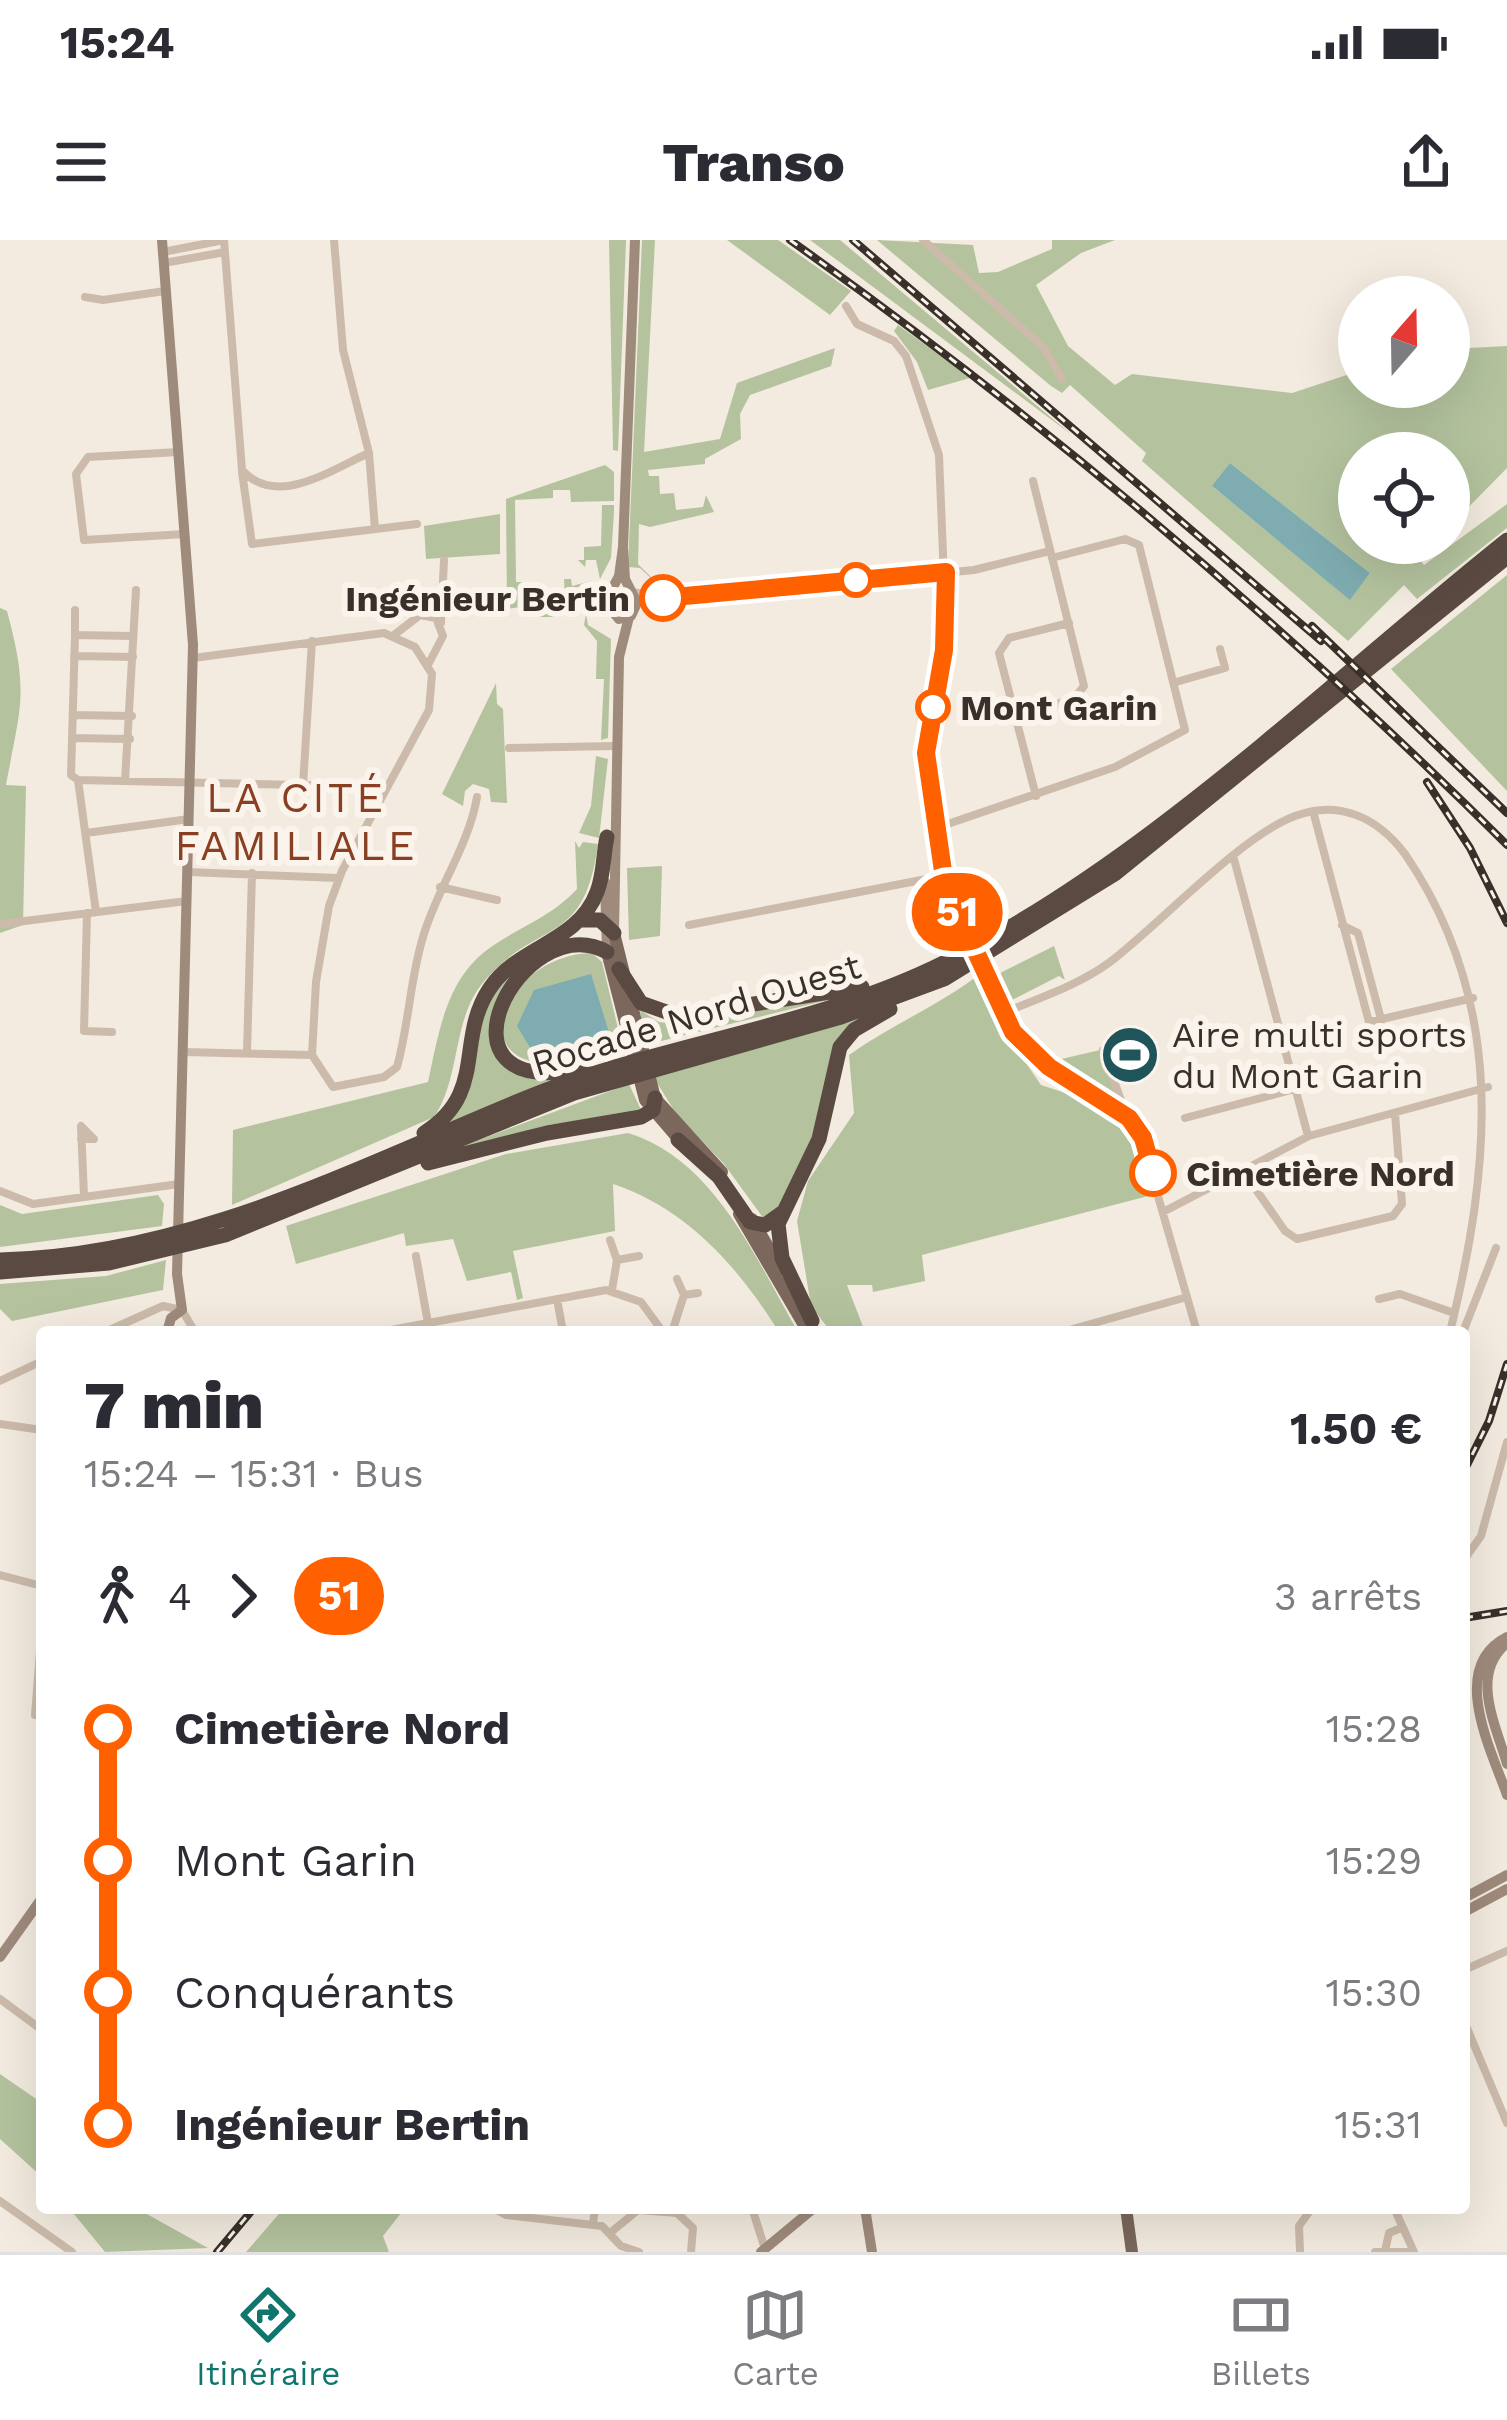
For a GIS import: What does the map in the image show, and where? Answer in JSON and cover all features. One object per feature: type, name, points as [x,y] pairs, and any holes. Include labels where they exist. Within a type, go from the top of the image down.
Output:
[{"type":"highway","name":"Rocade Nord Ouest","points":[[0,1260],[70,1256],[187,1233],[328,1181],[554,1087],[835,1005],[928,971],[1017,923],[1122,852],[1507,539]]},
{"type":"highway","name":"Rocade Nord Ouest","points":[[0,1272],[83,1267],[174,1250],[247,1228],[587,1089],[824,1022],[944,979],[1065,909],[1152,846],[1507,556]]},
{"type":"highway","points":[[328,1181],[449,1115],[465,1086],[477,1018],[488,990],[504,972],[579,920],[598,890],[607,837]]},
{"type":"highway","points":[[579,920],[608,927]]},
{"type":"highway","points":[[607,952],[574,946],[525,972],[498,1006],[496,1041],[513,1065],[535,1073],[651,1055]]},
{"type":"highway","points":[[619,969],[641,1003],[678,1016],[857,989],[928,971]]},
{"type":"highway","points":[[812,1326],[779,1251],[782,1213],[819,1139],[844,1041],[875,1017],[944,979]]},
{"type":"highway","points":[[361,1182],[530,1137],[615,1122],[651,1100]]},
{"type":"highway","points":[[678,1140],[707,1162],[755,1224],[770,1223],[782,1213]]},
{"type":"main road","points":[[608,927],[628,1024]]},
{"type":"main road","points":[[607,952],[651,1100],[678,1140],[724,1190],[812,1326]]},
{"type":"main road","points":[[651,1100],[720,1170],[812,1326]]},
{"type":"main road","points":[[1123,2214],[1129,2252]]},
{"type":"street","points":[[163,251],[224,240],[249,541],[418,524]]},
{"type":"street","points":[[334,240],[343,350],[369,453],[375,529]]},
{"type":"street","points":[[607,952],[619,657],[605,605],[623,547],[635,240]]},
{"type":"street","points":[[922,240],[1043,347],[1062,379]]},
{"type":"street","points":[[163,251],[225,252]]},
{"type":"street","points":[[163,251],[193,658],[177,1258],[182,1310],[191,1326]]},
{"type":"street","points":[[85,297],[103,300],[166,291]]},
{"type":"street","points":[[846,306],[856,324],[900,347],[918,381],[941,471],[944,650],[926,740],[942,876],[1004,1013],[1033,1054],[1127,1116]]},
{"type":"street","points":[[178,452],[88,457],[76,478],[84,541],[185,534]]},
{"type":"street","points":[[242,470],[260,484],[289,488],[369,453]]},
{"type":"street","points":[[1014,714],[1073,700],[1083,692],[1084,679],[1033,481]]},
{"type":"street","points":[[610,591],[666,598],[946,572],[1125,539],[1138,543],[1187,722],[1180,737],[1036,796],[933,829]]},
{"type":"street","points":[[619,657],[632,614],[623,547]]},
{"type":"street","points":[[444,560],[443,636],[430,669],[431,705],[338,878],[319,960],[312,1055],[335,1089],[395,1070],[420,945],[440,887],[472,823],[477,797]]},
{"type":"street","points":[[124,781],[132,716],[136,590]]},
{"type":"street","points":[[611,616],[632,614],[666,598]]},
{"type":"street","points":[[75,610],[71,775],[78,780],[386,787]]},
{"type":"street","points":[[394,635],[421,615],[441,623]]},
{"type":"street","points":[[1036,796],[1000,647],[1009,638],[1069,623]]},
{"type":"street","points":[[193,658],[377,634],[394,635],[415,647],[430,669]]},
{"type":"street","points":[[75,635],[133,636]]},
{"type":"street","points":[[303,785],[312,641]]},
{"type":"street","points":[[1176,682],[1225,668],[1220,649]]},
{"type":"street","points":[[74,656],[133,657]]},
{"type":"street","points":[[73,715],[132,716]]},
{"type":"street","points":[[72,738],[130,739]]},
{"type":"street","points":[[509,748],[615,746]]},
{"type":"street","points":[[608,927],[607,837],[614,771]]},
{"type":"street","points":[[78,780],[92,912],[85,1027],[112,1032]]},
{"type":"street","points":[[1313,811],[1342,925],[1353,926],[1358,933],[1382,1022],[1473,998]]},
{"type":"street","points":[[1004,1013],[1111,962],[1276,825],[1313,811],[1363,816],[1400,848],[1447,920],[1473,998],[1488,1087],[1475,1226],[1451,1326]]},
{"type":"street","points":[[86,833],[189,819]]},
{"type":"street","points":[[1234,859],[1309,1136]]},
{"type":"street","points":[[188,872],[338,878]]},
{"type":"street","points":[[247,1053],[252,873]]},
{"type":"street","points":[[689,925],[942,876]]},
{"type":"street","points":[[440,887],[497,900]]},
{"type":"street","points":[[0,924],[187,901]]},
{"type":"street","points":[[1103,1050],[1127,1116],[1143,1138],[1195,1326]]},
{"type":"street","points":[[183,1052],[312,1055]]},
{"type":"street","points":[[1163,1212],[1309,1136],[1488,1087]]},
{"type":"street","points":[[1185,1118],[1295,1090]]},
{"type":"street","points":[[1243,1171],[1285,1231],[1297,1239],[1393,1216],[1402,1204],[1395,1113]]},
{"type":"street","points":[[81,1139],[84,1196]]},
{"type":"street","points":[[0,1191],[28,1204],[179,1188]]},
{"type":"street","points":[[610,1240],[616,1260],[612,1291]]},
{"type":"street","points":[[1464,1326],[1496,1248]]},
{"type":"street","points":[[416,1256],[428,1323]]},
{"type":"street","points":[[616,1260],[639,1256]]},
{"type":"street","points":[[674,1326],[684,1295],[677,1279]]},
{"type":"street","points":[[412,1326],[612,1291],[641,1302],[659,1326]]},
{"type":"street","points":[[684,1295],[698,1293]]},
{"type":"street","points":[[1379,1299],[1404,1295],[1454,1313]]},
{"type":"street","points":[[1084,1326],[1187,1298]]},
{"type":"street","points":[[557,1299],[562,1326]]},
{"type":"street","points":[[118,1326],[163,1306],[182,1310]]},
{"type":"street","points":[[169,1326],[182,1310]]},
{"type":"street","points":[[446,1320],[447,1326]]},
{"type":"street","points":[[0,1381],[36,1364]]},
{"type":"street","points":[[0,1424],[36,1429]]},
{"type":"street","points":[[1470,1552],[1481,1536],[1507,1442]]},
{"type":"street","points":[[0,1575],[36,1584]]},
{"type":"street","points":[[1507,1640],[1489,1649],[1476,1691],[1507,1795]]},
{"type":"street","points":[[35,1715],[36,1667]]},
{"type":"street","points":[[1476,1691],[1507,1764]]},
{"type":"street","points":[[1470,1895],[1507,1875]]},
{"type":"street","points":[[1470,1909],[1507,1889]]},
{"type":"street","points":[[0,1957],[5,1941],[36,1905]]},
{"type":"street","points":[[1470,1967],[1507,1952]]},
{"type":"street","points":[[0,1999],[36,2026]]},
{"type":"street","points":[[1470,2035],[1507,2123]]},
{"type":"street","points":[[0,2201],[72,2252]]},
{"type":"street","points":[[534,2214],[593,2224],[610,2233],[616,2249],[639,2252]]},
{"type":"street","points":[[593,2224],[594,2214]]},
{"type":"street","points":[[610,2233],[633,2214]]},
{"type":"street","points":[[677,2214],[692,2225],[691,2252]]},
{"type":"street","points":[[754,2214],[763,2251],[807,2214]]},
{"type":"street","points":[[866,2214],[872,2252]]},
{"type":"street","points":[[1300,2252],[1298,2226],[1307,2214]]},
{"type":"street","points":[[1375,2252],[1411,2252],[1396,2214]]},
{"type":"street","points":[[1385,2251],[1389,2234],[1401,2228]]},
{"type":"green space","points":[[609,240],[626,240],[618,451],[613,450]]},
{"type":"green space","points":[[642,240],[655,240],[644,452],[720,439],[737,383],[835,348],[831,366],[750,395],[740,414],[741,439],[705,459],[705,464],[648,470],[649,476],[659,476],[660,494],[674,493],[676,510],[703,507],[706,495],[714,512],[650,527],[639,524],[638,564],[660,586],[665,582],[666,587],[676,586],[655,591],[654,581],[640,568],[628,567]]},
{"type":"green space","points":[[727,240],[778,240],[851,291],[830,315]]},
{"type":"green space","points":[[810,240],[840,240],[1072,435]]},
{"type":"green space","points":[[877,240],[973,245],[979,273],[998,272],[1052,249],[1052,240],[1115,240],[1081,253],[1036,285],[1068,346],[1115,385],[1132,374],[1292,393],[1338,378],[1338,408],[1470,408],[1470,348],[1507,346],[1507,468],[1470,506],[1470,432],[1338,432],[1338,548],[1230,463],[1213,487],[1350,599],[1370,573],[1359,564],[1461,564],[1417,599],[1404,585],[1348,641],[1142,461],[1146,453],[1070,385],[1062,393]]},
{"type":"green space","points":[[898,325],[970,378],[928,390],[917,362],[894,331]]},
{"type":"green space","points":[[605,465],[614,472],[614,501],[571,502],[570,490],[553,490],[553,498],[515,500],[516,582],[529,582],[529,606],[507,609],[506,499]]},
{"type":"green space","points":[[1507,504],[1507,528],[1470,557],[1470,531]]},
{"type":"green space","points":[[602,505],[614,505],[614,512],[611,558],[600,579],[596,560],[586,560],[585,567],[578,560],[584,560],[584,547],[601,546]]},
{"type":"green space","points":[[500,514],[500,554],[426,559],[424,526]]},
{"type":"green space","points":[[1507,575],[1507,791],[1391,669]]},
{"type":"green space","points":[[564,579],[571,579],[572,586],[591,581],[584,590],[585,603],[558,617],[540,617],[539,602],[565,600]]},
{"type":"green space","points":[[0,608],[7,611],[20,681],[19,716],[6,785],[26,786],[23,925],[0,933]]},
{"type":"green space","points":[[586,614],[588,625],[611,639],[608,738],[601,740],[604,679],[596,679],[597,641],[584,625]]},
{"type":"green space","points":[[496,683],[497,704],[503,709],[507,803],[491,802],[489,789],[473,784],[465,791],[463,806],[442,794]]},
{"type":"green space","points":[[596,756],[608,759],[599,838],[579,833],[591,806]]},
{"type":"green space","points":[[575,841],[579,848],[583,842],[598,844],[582,900],[558,927],[506,960],[475,994],[434,1117],[232,1205],[233,1130],[428,1082],[447,1007],[464,974],[491,947],[577,889]]},
{"type":"green space","points":[[662,866],[660,936],[629,940],[627,868]]},
{"type":"green space","points":[[1054,946],[1065,980],[1059,976],[1012,1000],[1000,973]]},
{"type":"green space","points":[[592,953],[602,962],[623,1049],[566,1063],[528,1060],[508,1046],[502,1025],[510,1001],[529,978],[557,960]]},
{"type":"green space","points":[[516,969],[493,1012],[492,1040],[515,1068],[553,1079],[449,1123],[485,1003]]},
{"type":"green space","points":[[981,973],[1001,1026],[1041,1085],[1087,1100],[1132,1135],[1152,1195],[922,1255],[925,1281],[873,1292],[872,1285],[847,1285],[863,1326],[826,1326],[811,1306],[797,1221],[808,1181],[854,1113],[849,1055]]},
{"type":"green space","points":[[844,996],[645,1045],[640,1010],[659,1022],[675,1024]]},
{"type":"green space","points":[[871,1015],[856,1024],[821,1118],[773,1218],[764,1219],[724,1164],[675,1112],[654,1078]]},
{"type":"green space","points":[[1100,1050],[1118,1099],[1053,1061]]},
{"type":"green space","points":[[629,1084],[642,1112],[548,1125],[438,1155]]},
{"type":"green space","points":[[628,1133],[658,1146],[709,1188],[730,1215],[795,1326],[775,1326],[728,1263],[688,1225],[613,1184],[615,1231],[513,1251],[523,1298],[517,1300],[511,1272],[467,1281],[453,1239],[406,1246],[404,1233],[296,1264],[286,1226],[506,1154]]},
{"type":"green space","points":[[158,1195],[164,1204],[162,1226],[0,1247],[0,1205],[22,1214]]},
{"type":"green space","points":[[166,1260],[163,1290],[12,1321],[0,1309],[0,1284],[106,1276]]},
{"type":"green space","points":[[0,2074],[36,2099],[36,2172],[0,2139]]},
{"type":"green space","points":[[74,2214],[147,2214],[208,2248],[105,2252]]},
{"type":"green space","points":[[279,2214],[400,2214],[383,2236],[389,2252],[246,2252]]},
{"type":"water","points":[[1230,463],[1338,548],[1338,564],[1359,564],[1370,573],[1350,600],[1212,486]]},
{"type":"water","points":[[591,974],[611,1039],[537,1059],[517,1026],[534,990]]},
{"type":"railway","points":[[790,240],[979,380],[1161,528],[1337,682],[1507,845]]},
{"type":"railway","points":[[853,240],[1321,641]]},
{"type":"railway","points":[[1312,626],[1507,813]]},
{"type":"railway","points":[[1427,782],[1470,848],[1507,923]]},
{"type":"railway","points":[[1470,1459],[1489,1421],[1507,1364]]},
{"type":"railway","points":[[1470,1617],[1507,1611]]},
{"type":"railway","points":[[217,2252],[249,2214]]},
{"type":"bus line","name":"51","points":[[663,598],[946,572],[944,650],[926,740],[931,814],[945,885],[1013,1032],[1049,1067],[1129,1118],[1143,1138],[1153,1173]]},
{"type":"place","name":"Ingénieur Bertin","points":[[663,598]]},
{"type":"place","name":"Mont Garin","points":[[933,707]]},
{"type":"place","name":"Aire multi sports du Mont Garin","points":[[1130,1055]]},
{"type":"place","name":"Cimetière Nord","points":[[1153,1173]]},
{"type":"district","name":"LA CITÉ FAMILIALE","points":[[296,821]]}]
